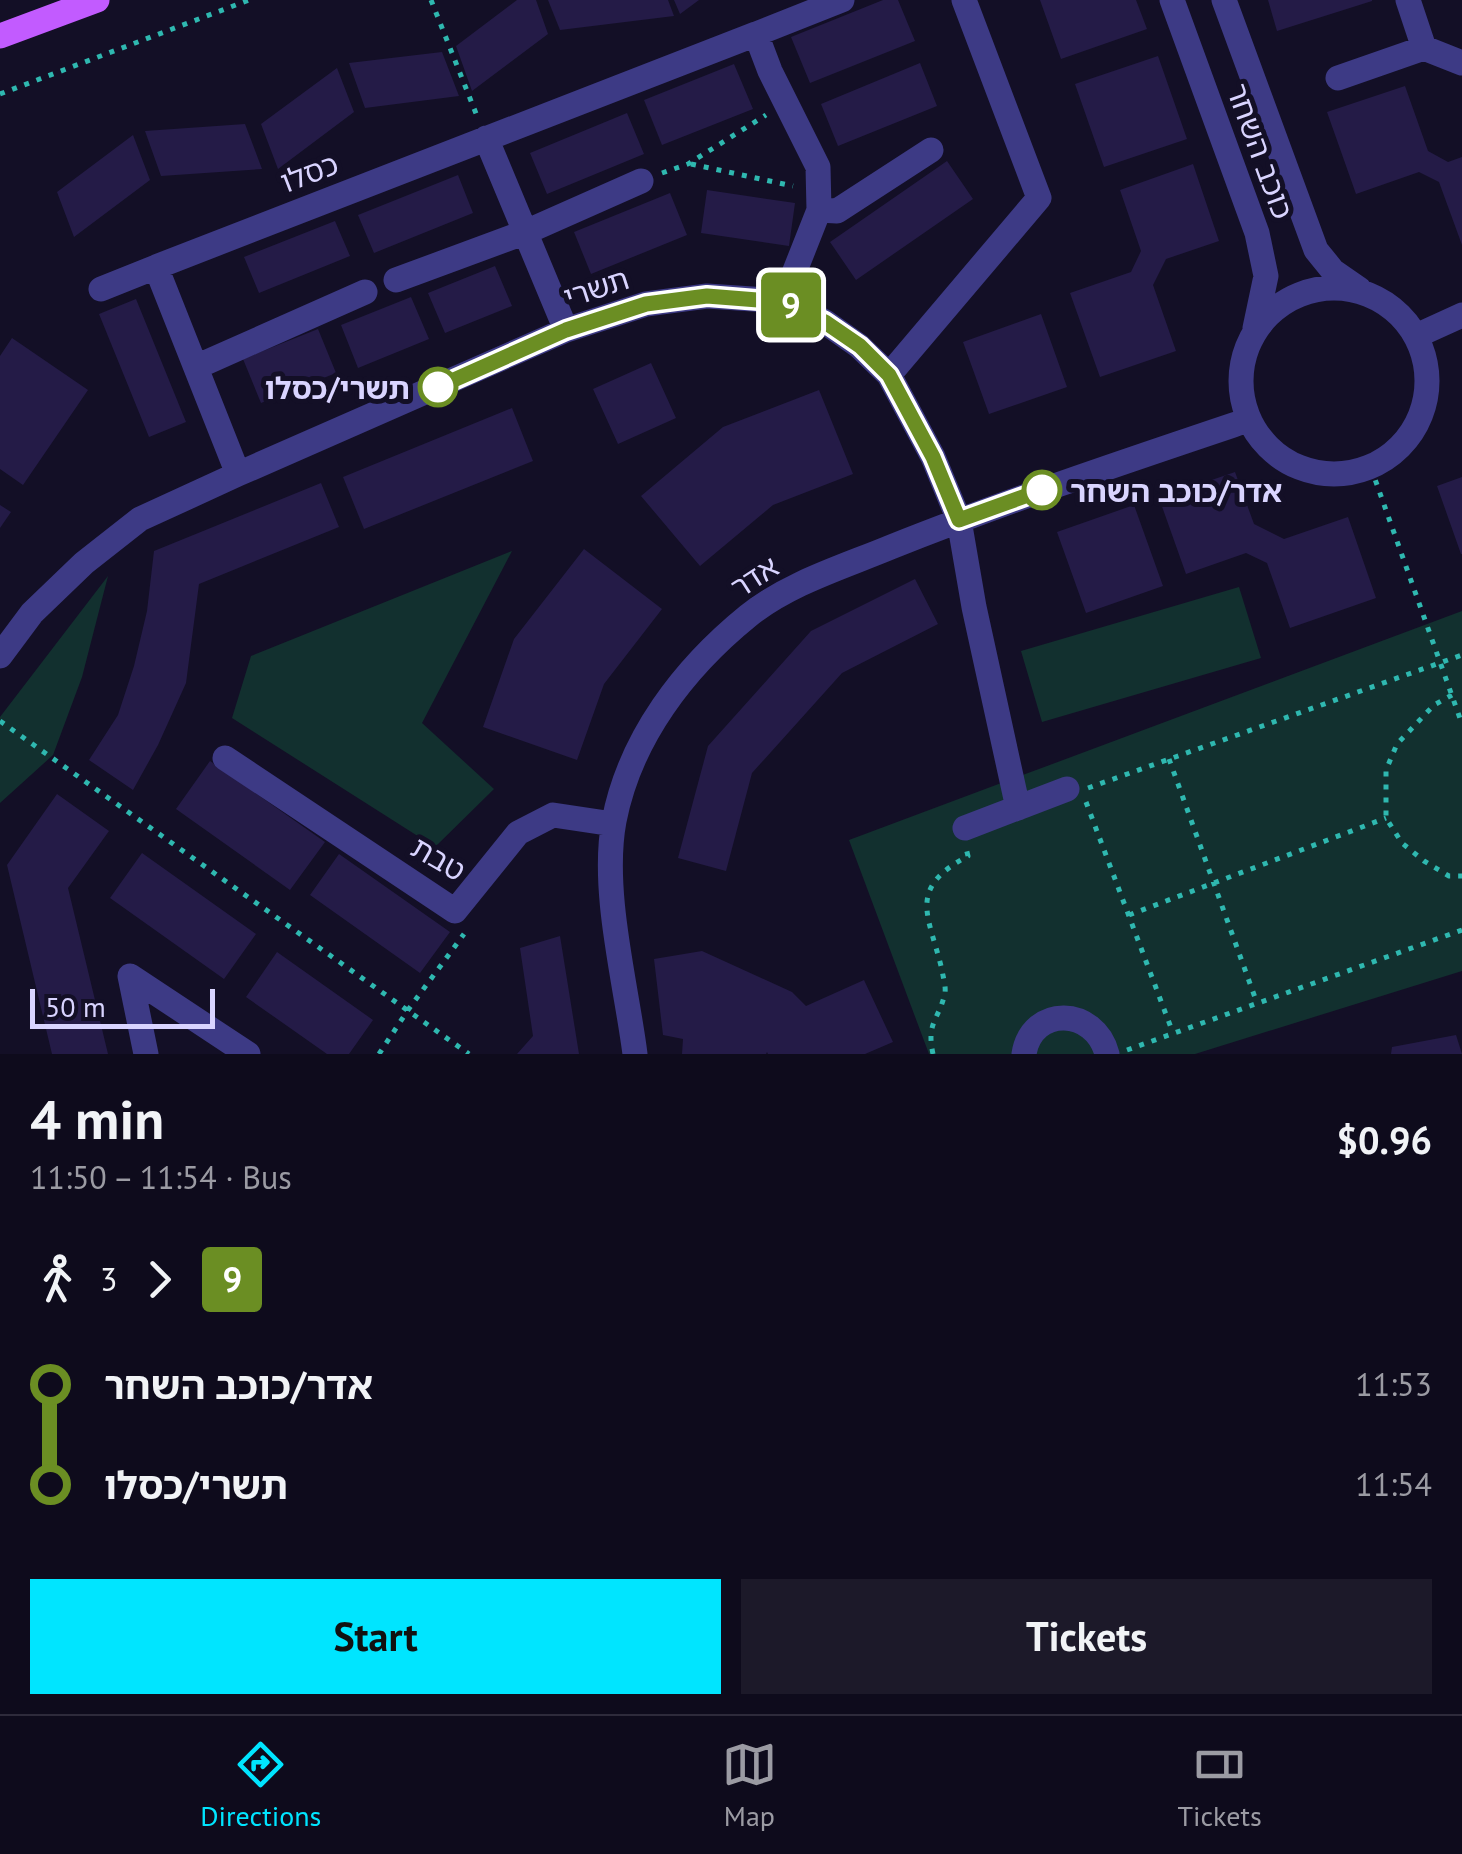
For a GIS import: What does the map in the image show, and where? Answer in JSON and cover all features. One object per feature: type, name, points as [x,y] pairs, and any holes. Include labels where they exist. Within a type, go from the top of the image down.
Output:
[{"type":"main road","points":[[0,36],[97,0]]},
{"type":"street","name":"כסלו","points":[[100,289],[842,0]]},
{"type":"street","points":[[889,375],[1040,198],[964,0]]},
{"type":"street","name":"כוכב השחר","points":[[1172,0],[1258,233],[1266,276],[1255,328]]},
{"type":"street","name":"כוכב השחר","points":[[1224,0],[1316,250],[1332,270],[1364,292]]},
{"type":"street","points":[[1408,0],[1424,48]]},
{"type":"street","points":[[756,34],[818,167],[819,200],[783,302]]},
{"type":"street","points":[[1338,78],[1424,48],[1462,63]]},
{"type":"street","points":[[486,138],[566,330]]},
{"type":"street","points":[[819,200],[837,210],[931,150]]},
{"type":"street","points":[[396,280],[526,232],[640,181]]},
{"type":"street","points":[[156,267],[238,474]]},
{"type":"street","points":[[1333,287],[1364,292],[1384,302],[1416,336],[1426,365],[1426,396],[1416,426],[1397,450],[1371,468],[1348,474],[1324,474],[1300,468],[1278,457],[1248,420],[1240,389],[1242,357],[1255,328],[1276,306],[1303,292],[1333,287]]},
{"type":"street","points":[[196,367],[366,292]]},
{"type":"street","name":"תשרי","points":[[0,656],[32,614],[84,563],[140,519],[238,474],[566,330],[646,304],[707,296],[783,302],[825,322],[860,346],[889,375],[933,457],[959,520],[1018,808]]},
{"type":"street","points":[[1416,336],[1462,314]]},
{"type":"street","name":"אדר","points":[[636,1054],[612,900],[613,824],[622,784],[639,746],[694,666],[751,614],[806,581],[959,520],[1248,420]]},
{"type":"street","name":"טבת","points":[[226,758],[455,911],[518,833],[553,814],[613,824]]},
{"type":"street","points":[[965,828],[1067,789]]},
{"type":"street","points":[[146,1054],[130,976],[248,1054]]},
{"type":"street","points":[[1024,1054],[1032,1034],[1042,1024],[1055,1018],[1070,1018],[1096,1030],[1106,1054]]},
{"type":"path","points":[[0,94],[249,0]]},
{"type":"path","points":[[431,0],[486,138]]},
{"type":"path","points":[[640,181],[688,164],[785,103]]},
{"type":"path","points":[[688,164],[819,200]]},
{"type":"path","points":[[1371,468],[1462,724]]},
{"type":"path","points":[[1172,1034],[1082,790],[1462,655]]},
{"type":"path","points":[[1452,696],[1434,706],[1397,744],[1386,770],[1386,818],[1402,843],[1424,861],[1449,876],[1462,876]]},
{"type":"path","points":[[0,721],[469,1054]]},
{"type":"path","points":[[1169,759],[1257,1004]]},
{"type":"path","points":[[1129,915],[1386,818]]},
{"type":"path","points":[[933,1054],[929,1038],[946,990],[925,901],[938,876],[968,856],[959,830],[965,828]]},
{"type":"path","points":[[379,1054],[472,925],[455,911]]},
{"type":"path","points":[[1115,1054],[1462,930]]},
{"type":"green space","points":[[512,551],[422,723],[494,789],[435,847],[232,718],[251,656]]},
{"type":"green space","points":[[108,576],[82,677],[53,755],[0,803],[0,717]]},
{"type":"green space","points":[[1239,587],[1261,658],[1042,722],[1021,651]]},
{"type":"green space","points":[[1462,611],[1462,971],[1195,1054],[929,1054],[849,840]]},
{"type":"building","points":[[517,0],[536,0],[548,34],[472,91],[456,46]]},
{"type":"building","points":[[548,0],[668,0],[674,16],[560,30]]},
{"type":"building","points":[[674,0],[699,0],[680,14]]},
{"type":"building","points":[[883,0],[898,0],[915,41],[810,83],[791,37]]},
{"type":"building","points":[[1040,0],[1136,0],[1147,29],[1061,59]]},
{"type":"building","points":[[1268,0],[1372,0],[1372,1],[1277,31]]},
{"type":"building","points":[[442,52],[459,96],[365,108],[349,63]]},
{"type":"building","points":[[1158,56],[1187,139],[1104,167],[1075,84]]},
{"type":"building","points":[[920,63],[937,106],[838,146],[821,104]]},
{"type":"building","points":[[734,64],[753,109],[662,145],[644,100]]},
{"type":"building","points":[[337,68],[354,112],[278,169],[261,124]]},
{"type":"building","points":[[1405,86],[1428,151],[1448,162],[1462,157],[1462,245],[1439,182],[1419,172],[1356,194],[1327,112]]},
{"type":"building","points":[[627,113],[644,154],[547,194],[530,153]]},
{"type":"building","points":[[245,124],[262,169],[161,176],[145,131]]},
{"type":"building","points":[[133,135],[150,180],[74,237],[57,192]]},
{"type":"building","points":[[947,161],[973,199],[856,280],[830,242]]},
{"type":"building","points":[[1193,164],[1219,241],[1166,259],[1153,285],[1176,351],[1100,377],[1070,293],[1131,272],[1141,251],[1120,190]]},
{"type":"building","points":[[458,175],[473,213],[374,253],[358,215]]},
{"type":"building","points":[[707,190],[795,203],[789,246],[701,233]]},
{"type":"building","points":[[670,193],[687,235],[591,274],[574,232]]},
{"type":"building","points":[[335,221],[350,256],[259,293],[244,257]]},
{"type":"building","points":[[495,266],[512,306],[445,333],[428,293]]},
{"type":"building","points":[[411,297],[429,339],[358,368],[341,325]]},
{"type":"building","points":[[136,299],[186,422],[149,437],[99,314]]},
{"type":"building","points":[[1041,314],[1067,387],[989,414],[963,342]]},
{"type":"building","points":[[318,329],[336,373],[261,403],[243,359]]},
{"type":"building","points":[[12,338],[88,390],[23,485],[0,469],[0,356]]},
{"type":"building","points":[[651,363],[676,418],[618,444],[593,389]]},
{"type":"building","points":[[819,390],[853,474],[773,505],[700,566],[641,496],[723,427]]},
{"type":"building","points":[[512,408],[533,461],[364,529],[343,477]]},
{"type":"building","points":[[1235,472],[1254,524],[1284,539],[1348,517],[1376,598],[1290,628],[1267,563],[1246,553],[1186,574],[1159,498]]},
{"type":"building","points":[[1462,477],[1462,554],[1461,554],[1437,486]]},
{"type":"building","points":[[321,483],[339,527],[199,584],[186,683],[133,790],[89,760],[118,715],[134,666],[147,611],[154,551]]},
{"type":"building","points":[[0,505],[11,512],[0,528]]},
{"type":"building","points":[[1134,505],[1163,586],[1086,613],[1057,532]]},
{"type":"building","points":[[584,549],[662,609],[604,684],[577,760],[483,727],[514,639]]},
{"type":"building","points":[[915,579],[938,624],[842,673],[752,773],[726,871],[678,858],[708,746],[811,631]]},
{"type":"building","points":[[210,761],[325,842],[290,890],[176,809]]},
{"type":"building","points":[[57,794],[109,831],[68,888],[108,1054],[52,1054],[7,865]]},
{"type":"building","points":[[142,853],[256,934],[224,979],[110,898]]},
{"type":"building","points":[[339,854],[450,932],[420,973],[310,895]]},
{"type":"building","points":[[560,936],[579,1054],[517,1054],[533,1036],[520,948]]},
{"type":"building","points":[[702,951],[792,992],[806,1006],[864,980],[893,1042],[865,1054],[682,1054],[683,1039],[663,1035],[654,959]]},
{"type":"building","points":[[277,952],[373,1020],[349,1054],[327,1054],[246,997]]},
{"type":"building","points":[[1456,1035],[1462,1054],[1391,1054],[1392,1047]]},
{"type":"bus line","name":"9","points":[[438,387],[566,330],[646,304],[707,296],[783,302],[825,322],[860,346],[889,375],[933,457],[959,520],[1042,490]]},
{"type":"place","name":"תשרי/כסלו","points":[[438,387]]},
{"type":"place","name":"אדר/כוכב השחר","points":[[1042,490]]}]
